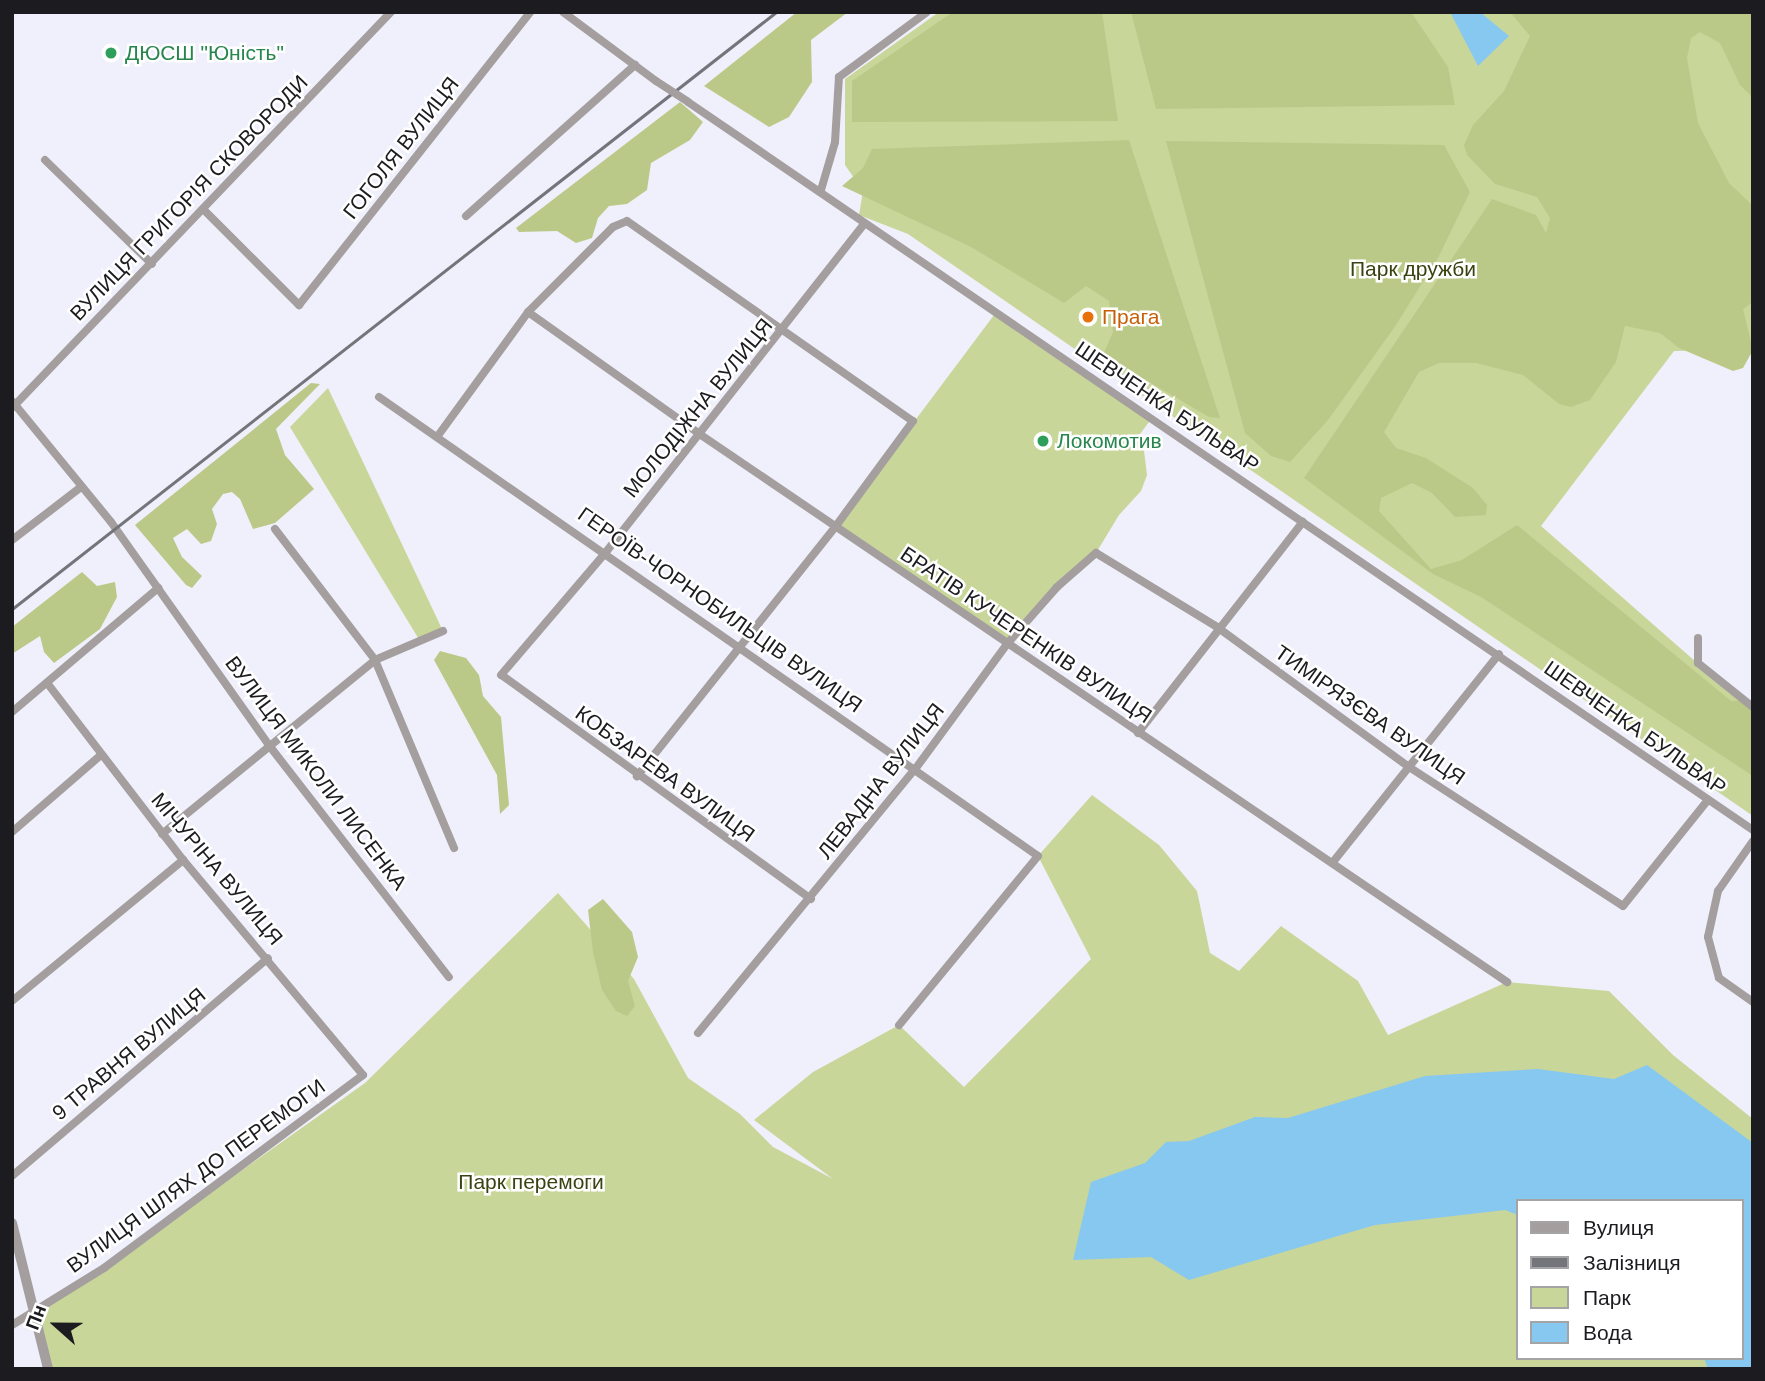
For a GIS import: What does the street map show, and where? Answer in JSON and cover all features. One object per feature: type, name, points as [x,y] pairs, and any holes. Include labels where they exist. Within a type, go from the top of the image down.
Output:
[{"type":"street","name":"ВУЛИЦЯ ГРИГОРІЯ СКОВОРОДИ","points":[[13,404],[152,264],[391,12]]},
{"type":"street","name":"ГОГОЛЯ ВУЛИЦЯ","points":[[203,209],[299,305],[530,12]]},
{"type":"street","name":"ШЕВЧЕНКА БУЛЬВАР","points":[[562,12],[656,81],[821,190],[864,223],[1499,654],[1753,830]]},
{"type":"street","points":[[821,190],[835,142],[839,77],[927,12]]},
{"type":"street","points":[[466,216],[635,65]]},
{"type":"street","points":[[46,160],[152,264]]},
{"type":"street","points":[[437,437],[528,312],[613,227],[627,221],[913,421],[836,526],[637,776]]},
{"type":"street","name":"МОЛОДІЖНА ВУЛИЦЯ","points":[[501,675],[606,552],[698,433],[782,331],[864,223]]},
{"type":"street","name":"БРАТІВ КУЧЕРЕНКІВ ВУЛИЦЯ","points":[[528,312],[698,433],[1507,982]]},
{"type":"street","name":"ГЕРОЇВ-ЧОРНОБИЛЬЦІВ ВУЛИЦЯ","points":[[379,397],[741,645],[1038,856],[899,1026]]},
{"type":"street","name":"ВУЛИЦЯ МИКОЛИ ЛИСЕНКА","points":[[13,404],[158,588],[268,744],[449,977]]},
{"type":"street","points":[[12,540],[81,487]]},
{"type":"street","points":[[1138,733],[1217,627],[1303,522]]},
{"type":"street","points":[[275,529],[374,660],[454,848]]},
{"type":"street","name":"ТИМІРЯЗЄВА ВУЛИЦЯ","points":[[1096,553],[1217,627],[1409,767],[1623,906],[1707,800]]},
{"type":"street","name":"ЛЕВАДНА ВУЛИЦЯ","points":[[698,1033],[811,899],[916,768],[1007,644],[1057,587],[1096,553]]},
{"type":"street","points":[[12,712],[158,588]]},
{"type":"street","points":[[162,834],[268,744],[374,660],[443,631]]},
{"type":"street","points":[[1698,638],[1698,663],[1753,707]]},
{"type":"street","points":[[1333,862],[1499,654]]},
{"type":"street","name":"КОБЗАРЕВА ВУЛИЦЯ","points":[[501,675],[637,776],[811,899]]},
{"type":"street","name":"МІЧУРІНА ВУЛИЦЯ","points":[[47,683],[162,834],[363,1075]]},
{"type":"street","points":[[12,832],[102,755]]},
{"type":"street","points":[[1753,841],[1718,891],[1708,937],[1719,978],[1753,1002]]},
{"type":"street","points":[[12,1001],[183,860]]},
{"type":"street","name":"9 ТРАВНЯ ВУЛИЦЯ","points":[[12,1176],[268,958]]},
{"type":"street","name":"ВУЛИЦЯ ШЛЯХ ДО ПЕРЕМОГИ","points":[[12,1325],[35,1308],[104,1268],[363,1075]]},
{"type":"street","points":[[12,1223],[48,1369]]},
{"type":"green space","points":[[797,12],[848,12],[811,40],[812,82],[789,117],[769,127],[704,86]]},
{"type":"green space","name":"Парк дружби","points":[[939,12],[1753,12],[1753,349],[1674,351],[1541,526],[1753,712],[1753,816],[908,234],[859,215],[863,191],[845,165],[845,79]]},
{"type":"green space","points":[[953,12],[1102,12],[1118,121],[852,122],[852,81]]},
{"type":"green space","points":[[1131,12],[1411,12],[1448,67],[1455,105],[1156,109]]},
{"type":"green space","points":[[1510,12],[1753,12],[1753,98],[1740,85],[1720,43],[1700,32],[1691,38],[1687,58],[1698,123],[1729,183],[1753,206],[1753,302],[1743,309],[1753,350],[1743,368],[1733,371],[1679,348],[1660,333],[1625,326],[1616,362],[1590,400],[1571,407],[1559,404],[1523,375],[1476,363],[1439,363],[1419,372],[1384,432],[1396,448],[1426,458],[1473,488],[1487,505],[1486,515],[1455,517],[1432,493],[1412,483],[1381,498],[1379,511],[1431,569],[1462,560],[1517,525],[1731,701],[1753,700],[1753,776],[1481,597],[1433,574],[1304,478],[1492,199],[1536,215],[1546,233],[1550,218],[1537,197],[1495,184],[1467,155],[1464,145],[1473,125],[1504,91],[1530,36]]},
{"type":"green space","points":[[680,102],[703,122],[690,140],[651,163],[647,190],[627,204],[609,206],[598,218],[592,238],[576,243],[557,231],[519,232],[516,228]]},
{"type":"green space","points":[[1129,140],[1220,418],[1209,417],[1103,355],[1113,332],[1109,301],[1086,286],[1064,303],[971,247],[842,186],[863,168],[872,149]]},
{"type":"green space","points":[[1166,141],[1444,145],[1470,192],[1438,258],[1394,328],[1328,420],[1290,462],[1271,456],[1245,433]]},
{"type":"green space","points":[[997,311],[1152,418],[1137,438],[1144,451],[1147,475],[1141,491],[1119,515],[1096,553],[1007,644],[836,526]]},
{"type":"green space","points":[[311,383],[320,384],[276,429],[285,455],[314,489],[275,523],[253,529],[240,499],[232,492],[223,494],[212,509],[217,524],[211,541],[201,544],[187,529],[173,538],[182,557],[202,576],[192,588],[186,585],[135,525]]},
{"type":"green space","points":[[328,388],[443,631],[420,641],[290,427]]},
{"type":"green space","points":[[82,572],[97,586],[115,582],[117,597],[100,629],[54,663],[44,652],[40,636],[12,654],[12,627]]},
{"type":"green space","points":[[440,651],[466,658],[479,675],[483,696],[501,717],[509,805],[500,814],[497,775],[434,660]]},
{"type":"green space","name":"Парк перемоги","points":[[1092,795],[1159,845],[1197,891],[1210,953],[1239,971],[1281,926],[1358,981],[1388,1035],[1507,982],[1609,991],[1673,1055],[1753,1119],[1753,1369],[48,1369],[35,1308],[104,1268],[365,1083],[558,893],[634,979],[688,1078],[740,1114],[773,1147],[833,1179],[754,1120],[813,1072],[899,1025],[964,1087],[1091,959],[1038,856]]},
{"type":"green space","points":[[603,899],[632,932],[638,957],[628,981],[635,1006],[627,1016],[616,1011],[602,990],[593,952],[588,910]]},
{"type":"water","points":[[1450,12],[1480,12],[1509,36],[1478,66]]},
{"type":"water","points":[[1647,1065],[1753,1143],[1753,1369],[1708,1369],[1705,1360],[1744,1360],[1744,1199],[1516,1199],[1516,1214],[1505,1210],[1375,1225],[1189,1280],[1151,1257],[1073,1260],[1091,1182],[1145,1163],[1166,1142],[1189,1141],[1255,1117],[1288,1118],[1425,1076],[1538,1069],[1614,1079]]},
{"type":"railway","points":[[12,609],[776,12]]},
{"type":"place","name":"ДЮСШ \"Юність\"","points":[[111,53]]},
{"type":"place","name":"Прага","points":[[1088,317]]},
{"type":"place","name":"Локомотив","points":[[1043,441]]}]
